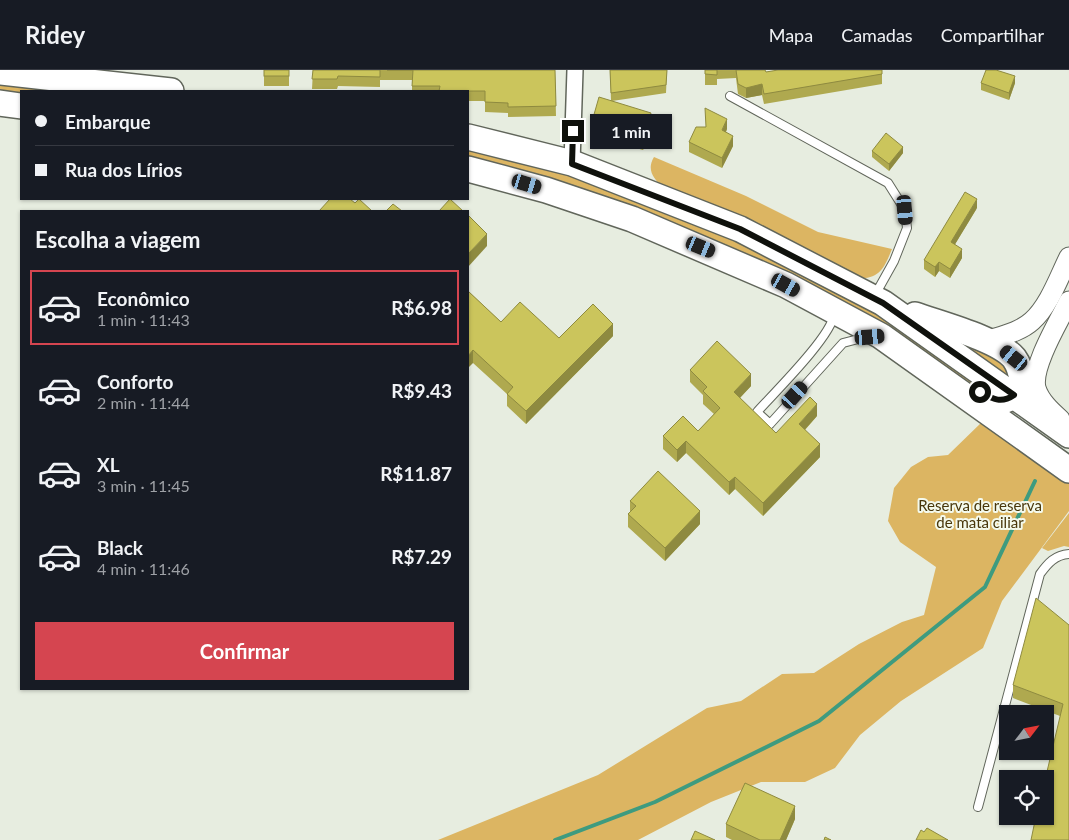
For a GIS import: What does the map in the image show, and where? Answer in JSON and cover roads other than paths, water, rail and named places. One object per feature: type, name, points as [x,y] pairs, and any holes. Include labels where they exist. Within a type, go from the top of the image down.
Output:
[{"type":"highway","points":[[3,71],[163,90]]},
{"type":"highway","points":[[0,103],[20,106]]},
{"type":"highway","points":[[469,137],[572,164],[740,229],[878,301],[1069,435]]},
{"type":"highway","points":[[469,169],[546,190],[632,219],[735,261],[786,285],[992,398],[1006,401],[1014,395],[1022,380],[1019,366],[1014,358],[1000,347],[878,301]]},
{"type":"highway","points":[[880,336],[1069,470]]},
{"type":"street","points":[[572,164],[575,70]]},
{"type":"street","points":[[986,341],[1008,334],[1032,321],[1046,303],[1068,264]]},
{"type":"street","points":[[1069,301],[1040,362],[1036,376],[1036,389],[1048,408],[1069,426]]},
{"type":"lane","points":[[730,96],[888,183],[905,210],[907,228],[878,301]]},
{"type":"lane","points":[[834,312],[832,321],[821,339],[757,412],[770,424],[843,343],[859,338],[880,336]]},
{"type":"lane","points":[[978,807],[1040,574],[1048,563],[1060,554],[1069,554]]},
{"type":"waterway","points":[[555,840],[655,802],[819,721],[985,587],[1035,481]]},
{"type":"park label","name":"Reserva de reserva de mata ciliar","points":[[980,514]]}]
